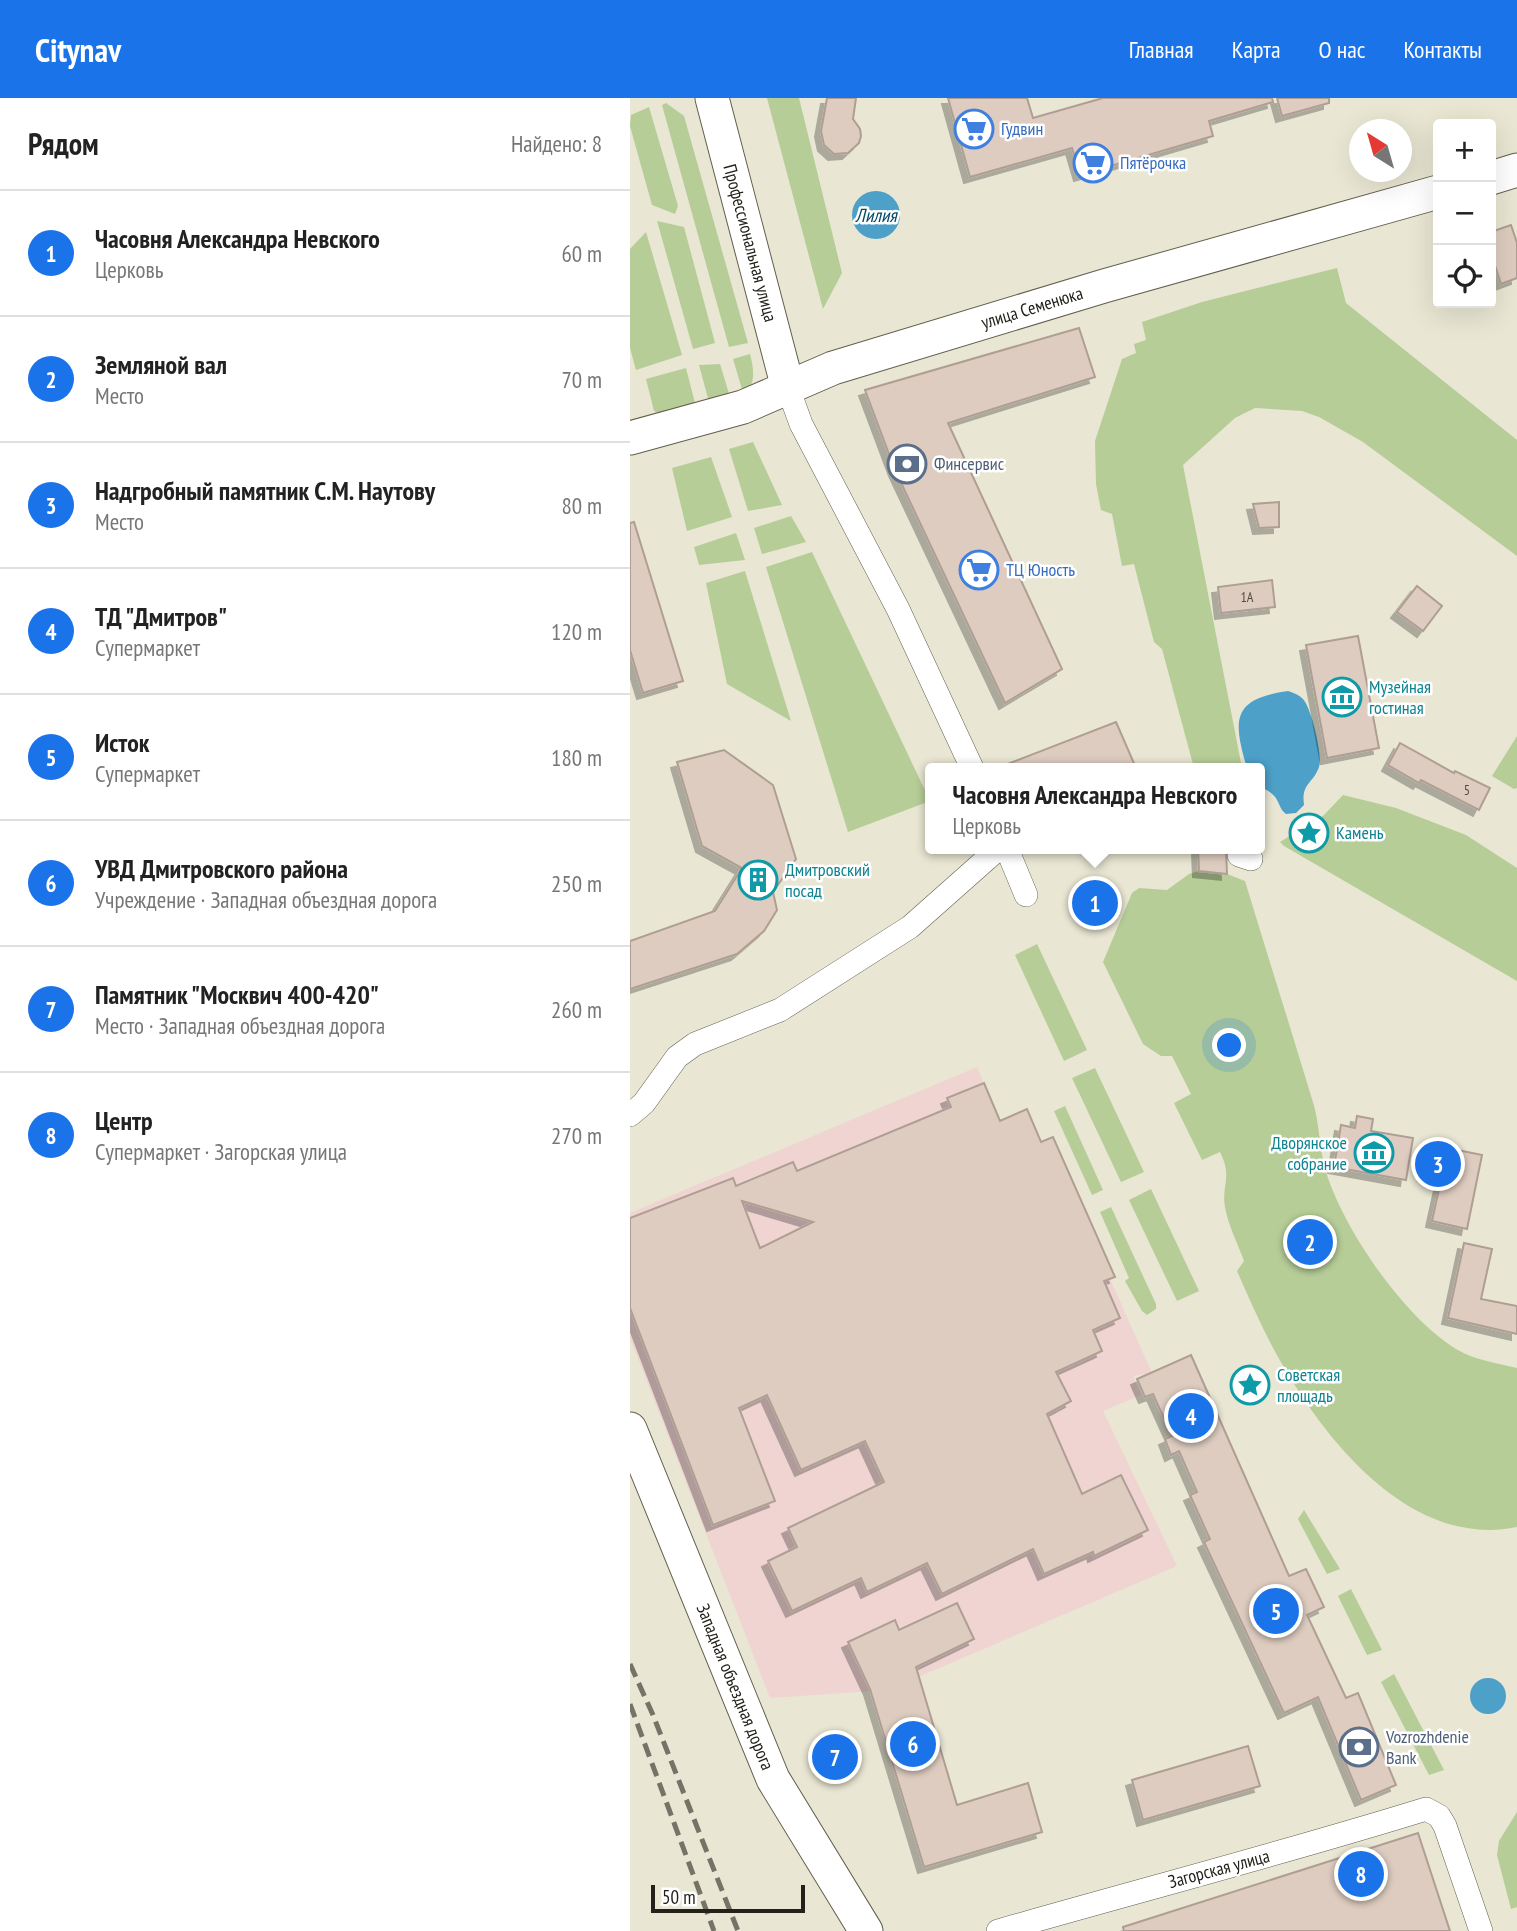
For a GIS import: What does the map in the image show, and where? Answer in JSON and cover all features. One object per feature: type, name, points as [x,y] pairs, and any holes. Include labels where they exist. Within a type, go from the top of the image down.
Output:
[{"type":"main road","name":"Профессиональная улица","points":[[712,98],[788,388]]},
{"type":"main road","points":[[1496,176],[1517,170]]},
{"type":"main road","name":"улица Семенюка","points":[[630,438],[733,411],[833,368],[1065,298],[1433,193]]},
{"type":"main road","name":"Западная объездная дорога","points":[[630,1429],[773,1779],[866,1931]]},
{"type":"street","points":[[788,388],[801,424],[898,610],[970,763]]},
{"type":"street","points":[[630,1115],[644,1103],[677,1057],[695,1044],[780,1010],[910,927],[992,854]]},
{"type":"street","points":[[1009,854],[1026,895]]},
{"type":"street","name":"Загорская улица","points":[[998,1931],[1312,1844],[1426,1809],[1439,1816],[1445,1826],[1481,1931]]},
{"type":"shaded area","points":[[977,1067],[1000,1121],[1027,1109],[1041,1142],[1053,1137],[1115,1277],[1110,1279],[1152,1373],[1133,1376],[1141,1395],[1103,1411],[1177,1566],[888,1690],[770,1698],[630,1338],[630,1213]]},
{"type":"green space","points":[[767,98],[799,98],[842,273],[823,309]]},
{"type":"green space","points":[[666,103],[684,116],[748,343],[729,347],[662,105]]},
{"type":"green space","points":[[649,107],[678,206],[675,214],[652,205],[630,126],[631,115]]},
{"type":"green space","points":[[657,221],[684,227],[715,343],[693,349]]},
{"type":"green space","points":[[646,232],[682,355],[636,370],[630,348],[630,249]]},
{"type":"green space","points":[[1337,268],[1346,303],[1517,440],[1517,556],[1363,442],[1319,417],[1302,411],[1255,408],[1235,418],[1183,465],[1241,763],[1193,763],[1162,649],[1154,642],[1134,564],[1122,566],[1112,514],[1101,510],[1096,484],[1095,441],[1122,359],[1136,353],[1134,344],[1146,340],[1142,322],[1202,302]]},
{"type":"green space","points":[[750,354],[753,376],[751,386],[744,396],[733,359]]},
{"type":"green space","points":[[720,364],[730,397],[709,402],[699,365]]},
{"type":"green space","points":[[686,368],[697,411],[671,419],[654,411],[646,379]]},
{"type":"green space","points":[[753,442],[782,505],[748,511],[729,449]]},
{"type":"green space","points":[[711,457],[732,517],[687,531],[672,468]]},
{"type":"green space","points":[[791,516],[806,542],[762,554],[754,528]]},
{"type":"green space","points":[[736,533],[745,560],[699,565],[694,547]]},
{"type":"green space","points":[[812,552],[925,790],[925,803],[848,832],[766,567]]},
{"type":"green space","points":[[745,571],[791,721],[727,684],[706,583]]},
{"type":"green space","points":[[1517,736],[1517,788],[1514,789],[1492,776]]},
{"type":"green space","points":[[1343,795],[1396,808],[1466,835],[1517,868],[1517,981],[1280,842],[1324,815]]},
{"type":"green space","points":[[1199,871],[1227,874],[1245,881],[1315,1108],[1326,1172],[1361,1245],[1397,1294],[1436,1335],[1470,1356],[1517,1368],[1517,1527],[1476,1529],[1438,1520],[1403,1502],[1370,1477],[1313,1413],[1290,1378],[1262,1326],[1237,1271],[1244,1261],[1226,1214],[1224,1161],[1220,1152],[1202,1160],[1174,1103],[1191,1094],[1172,1056],[1161,1056],[1143,1044],[1103,962],[1132,893],[1139,888],[1167,890],[1189,874]]},
{"type":"green space","points":[[1037,944],[1087,1050],[1064,1061],[1015,955]]},
{"type":"green space","points":[[1095,1068],[1144,1172],[1121,1182],[1072,1078]]},
{"type":"green space","points":[[1065,1106],[1103,1190],[1092,1195],[1054,1111]]},
{"type":"green space","points":[[1151,1189],[1199,1291],[1177,1301],[1129,1200]]},
{"type":"green space","points":[[1111,1207],[1156,1304],[1156,1309],[1147,1315],[1125,1281],[1129,1278],[1100,1212]]},
{"type":"green space","points":[[1304,1510],[1340,1569],[1327,1574],[1298,1519]]},
{"type":"green space","points":[[1351,1589],[1382,1650],[1367,1655],[1338,1596]]},
{"type":"green space","points":[[1394,1674],[1444,1770],[1429,1775],[1381,1682]]},
{"type":"green space","points":[[1517,1812],[1517,1907],[1511,1909],[1497,1855],[1499,1841]]},
{"type":"water","name":"Лилия","points":[[876,191],[893,198],[900,215],[893,232],[876,239],[859,232],[852,215],[859,198]]},
{"type":"water","points":[[1288,691],[1300,696],[1306,704],[1316,732],[1319,767],[1304,792],[1304,805],[1296,813],[1286,814],[1274,795],[1265,789],[1265,763],[1246,763],[1242,751],[1239,736],[1241,714],[1256,699]]},
{"type":"water","points":[[1488,1678],[1501,1683],[1506,1696],[1501,1709],[1488,1714],[1475,1709],[1470,1696],[1475,1683]]},
{"type":"building","points":[[827,98],[856,98],[853,119],[861,136],[859,143],[848,153],[834,154],[824,145],[821,131]]},
{"type":"building","points":[[948,98],[1027,98],[1033,118],[1103,98],[1272,98],[1273,102],[1209,121],[1213,136],[1080,175],[1072,148],[970,177]]},
{"type":"building","points":[[1277,98],[1329,98],[1329,103],[1282,116]]},
{"type":"building","points":[[1511,225],[1517,243],[1517,278],[1501,284],[1496,268],[1496,230]]},
{"type":"building","name":"ТЦ Юность","points":[[1079,328],[1095,377],[948,423],[1062,669],[1005,703],[895,470],[865,390]]},
{"type":"building","points":[[1279,502],[1279,527],[1259,528],[1253,504]]},
{"type":"building","points":[[634,522],[683,681],[643,693],[630,650],[630,523]]},
{"type":"building","points":[[1272,580],[1275,607],[1221,613],[1218,587]]},
{"type":"building","points":[[1417,586],[1442,606],[1423,631],[1397,612]]},
{"type":"building","name":"Музейная гостиная","points":[[1358,636],[1379,748],[1327,758],[1306,645]]},
{"type":"building","points":[[1116,722],[1134,763],[1010,763]]},
{"type":"building","points":[[1400,743],[1454,773],[1455,771],[1490,788],[1479,810],[1421,780],[1419,783],[1388,765]]},
{"type":"building","name":"Дмитровский посад","points":[[724,750],[773,785],[796,859],[773,892],[777,910],[764,931],[737,954],[630,989],[630,941],[715,911],[742,868],[702,846],[677,762]]},
{"type":"building","points":[[1198,854],[1226,854],[1227,874],[1199,871]]},
{"type":"building","points":[[1095,888],[1106,892],[1110,903],[1106,914],[1095,918],[1084,914],[1080,903],[1084,892]]},
{"type":"building","points":[[984,1083],[1000,1121],[1027,1109],[1041,1142],[1053,1137],[1115,1277],[1104,1281],[1120,1318],[1093,1330],[1102,1351],[1056,1372],[1071,1401],[1047,1414],[1082,1494],[1121,1475],[1148,1530],[1094,1556],[1093,1552],[1044,1574],[1033,1549],[942,1594],[927,1563],[867,1592],[861,1578],[792,1611],[768,1561],[797,1547],[788,1528],[884,1482],[865,1441],[801,1470],[767,1395],[739,1408],[775,1501],[713,1525],[630,1308],[630,1218],[733,1178],[736,1186],[793,1162],[797,1171],[951,1107],[947,1098]],"holes":[[[742,1201],[813,1222],[760,1248]]]},
{"type":"building","name":"Дворянское собрание","points":[[1357,1116],[1373,1119],[1371,1131],[1413,1138],[1406,1180],[1334,1167],[1341,1125],[1355,1128]]},
{"type":"building","points":[[1448,1148],[1482,1155],[1467,1229],[1432,1221]]},
{"type":"building","points":[[1464,1243],[1492,1249],[1481,1299],[1517,1306],[1517,1334],[1448,1318]]},
{"type":"building","points":[[1191,1355],[1289,1576],[1306,1569],[1324,1607],[1307,1615],[1346,1698],[1358,1693],[1396,1785],[1361,1800],[1318,1697],[1284,1713],[1204,1542],[1210,1539],[1190,1495],[1197,1492],[1179,1451],[1171,1455],[1165,1439],[1172,1436],[1153,1394],[1145,1397],[1137,1379]]},
{"type":"building","points":[[957,1603],[974,1639],[916,1667],[957,1805],[1028,1783],[1042,1832],[924,1867],[870,1689],[848,1642],[895,1620],[899,1630]]},
{"type":"building","points":[[1248,1746],[1260,1786],[1143,1820],[1132,1780]]},
{"type":"building","points":[[1418,1833],[1450,1931],[1124,1931],[1123,1927]]},
{"type":"railway","points":[[630,1664],[653,1715],[738,1931]]},
{"type":"railway","points":[[630,1704],[714,1931]]},
{"type":"place","name":"Гудвин","points":[[974,129]]},
{"type":"place","name":"Пятёрочка","points":[[1093,163]]},
{"type":"place","name":"Финсервис","points":[[907,464]]},
{"type":"place","name":"ТЦ Юность","points":[[979,570]]},
{"type":"place","name":"Музейная гостиная","points":[[1342,697]]},
{"type":"place","name":"Камень","points":[[1309,833]]},
{"type":"place","name":"Дмитровский посад","points":[[758,880]]},
{"type":"place","name":"Часовня Александра Невского","points":[[1095,903]]},
{"type":"place","name":"Дворянское собрание","points":[[1374,1153]]},
{"type":"place","name":"Надгробный памятник С.М. Наутову","points":[[1438,1164]]},
{"type":"place","name":"Земляной вал","points":[[1310,1242]]},
{"type":"place","name":"Советская площадь","points":[[1250,1385]]},
{"type":"place","name":"ТД \"Дмитров\"","points":[[1191,1416]]},
{"type":"place","name":"Исток","points":[[1276,1611]]},
{"type":"place","name":"УВД Дмитровского района","points":[[913,1744]]},
{"type":"place","name":"Vozrozhdenie Bank","points":[[1359,1747]]},
{"type":"place","name":"Памятник \"Москвич 400-420\"","points":[[835,1757]]},
{"type":"place","name":"Центр","points":[[1361,1874]]}]
